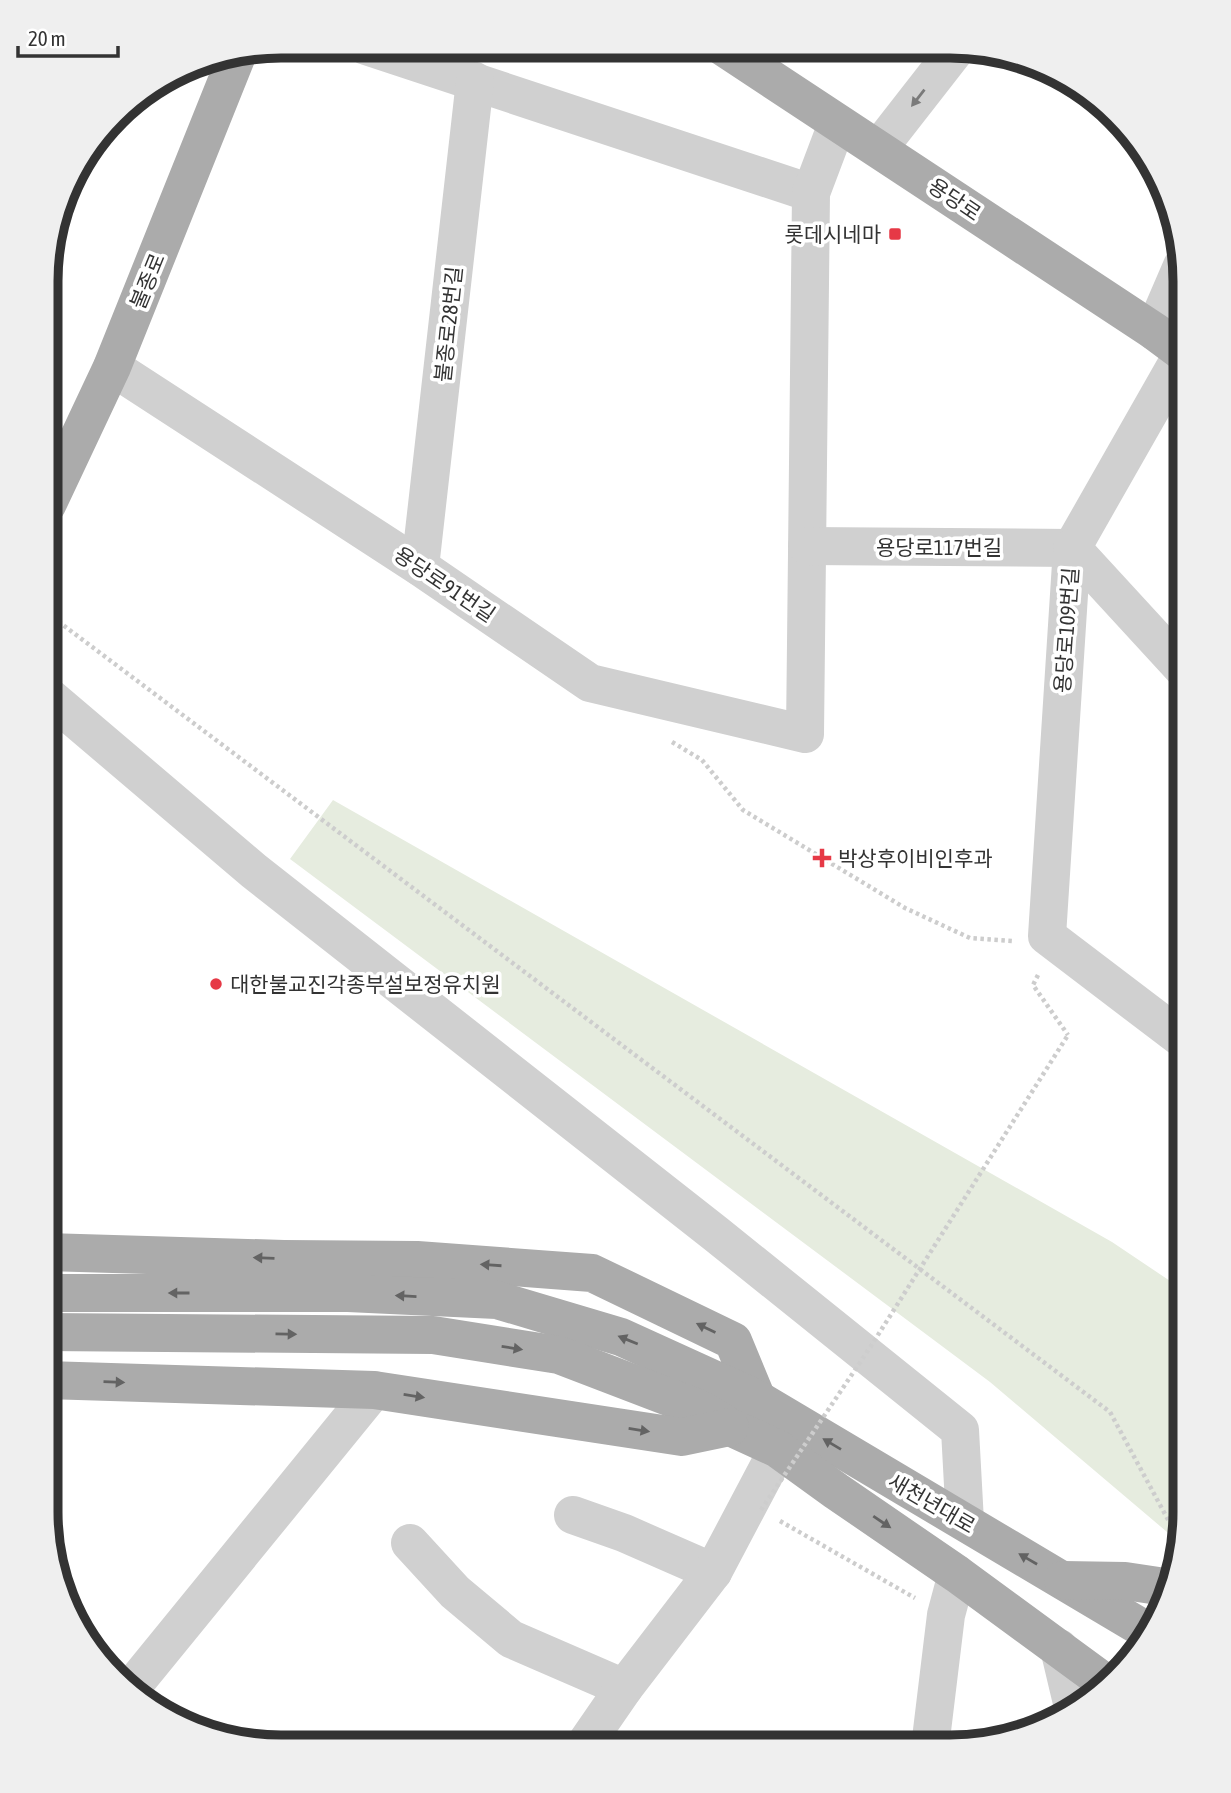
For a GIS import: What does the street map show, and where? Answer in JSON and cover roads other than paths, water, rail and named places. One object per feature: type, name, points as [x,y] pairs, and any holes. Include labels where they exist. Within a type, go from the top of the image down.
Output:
[{"type":"main road","name":"용당로","points":[[739,58],[837,124],[879,148],[1173,345]]},
{"type":"main road","name":"불종로","points":[[58,482],[112,367],[234,63]]},
{"type":"main road","points":[[58,1253],[417,1260],[593,1273],[733,1341],[757,1399]]},
{"type":"main road","points":[[58,1293],[348,1293],[498,1300],[621,1337],[714,1404]]},
{"type":"main road","points":[[58,1332],[433,1335],[559,1355],[714,1404]]},
{"type":"main road","points":[[58,1372],[374,1390],[682,1437],[714,1404]]},
{"type":"main road","name":"새천년대로","points":[[714,1404],[757,1399],[1141,1627]]},
{"type":"main road","name":"새천년대로","points":[[714,1404],[957,1574],[1099,1678]]},
{"type":"main road","points":[[1063,1580],[1125,1581],[1160,1586]]},
{"type":"street","points":[[403,58],[811,193]]},
{"type":"street","points":[[879,148],[949,58]]},
{"type":"street","name":"불종로28번길","points":[[420,567],[475,81]]},
{"type":"street","points":[[807,546],[811,193],[837,124]]},
{"type":"street","name":"용당로109번길","points":[[1173,348],[1072,548],[1047,936],[1173,1032]]},
{"type":"street","name":"용당로91번길","points":[[112,367],[420,567],[590,682],[805,734],[807,546]]},
{"type":"street","name":"용당로117번길","points":[[807,546],[1072,548]]},
{"type":"street","points":[[1072,548],[1173,658]]},
{"type":"street","points":[[58,704],[254,871],[716,1234],[960,1430],[965,1522]]},
{"type":"street","points":[[136,1682],[374,1390]]},
{"type":"street","points":[[592,1735],[713,1572],[778,1449]]},
{"type":"street","points":[[573,1515],[624,1533],[713,1572]]},
{"type":"street","points":[[410,1543],[455,1592],[511,1639],[624,1688]]},
{"type":"street","points":[[931,1735],[946,1615],[957,1574]]},
{"type":"street","points":[[1059,1648],[1071,1700]]},
{"type":"place","name":"롯데시네마","points":[[895,234]]},
{"type":"place","name":"박상후이비인후과","points":[[822,858]]},
{"type":"place","name":"대한불교진각종부설보정유치원","points":[[216,984]]}]
